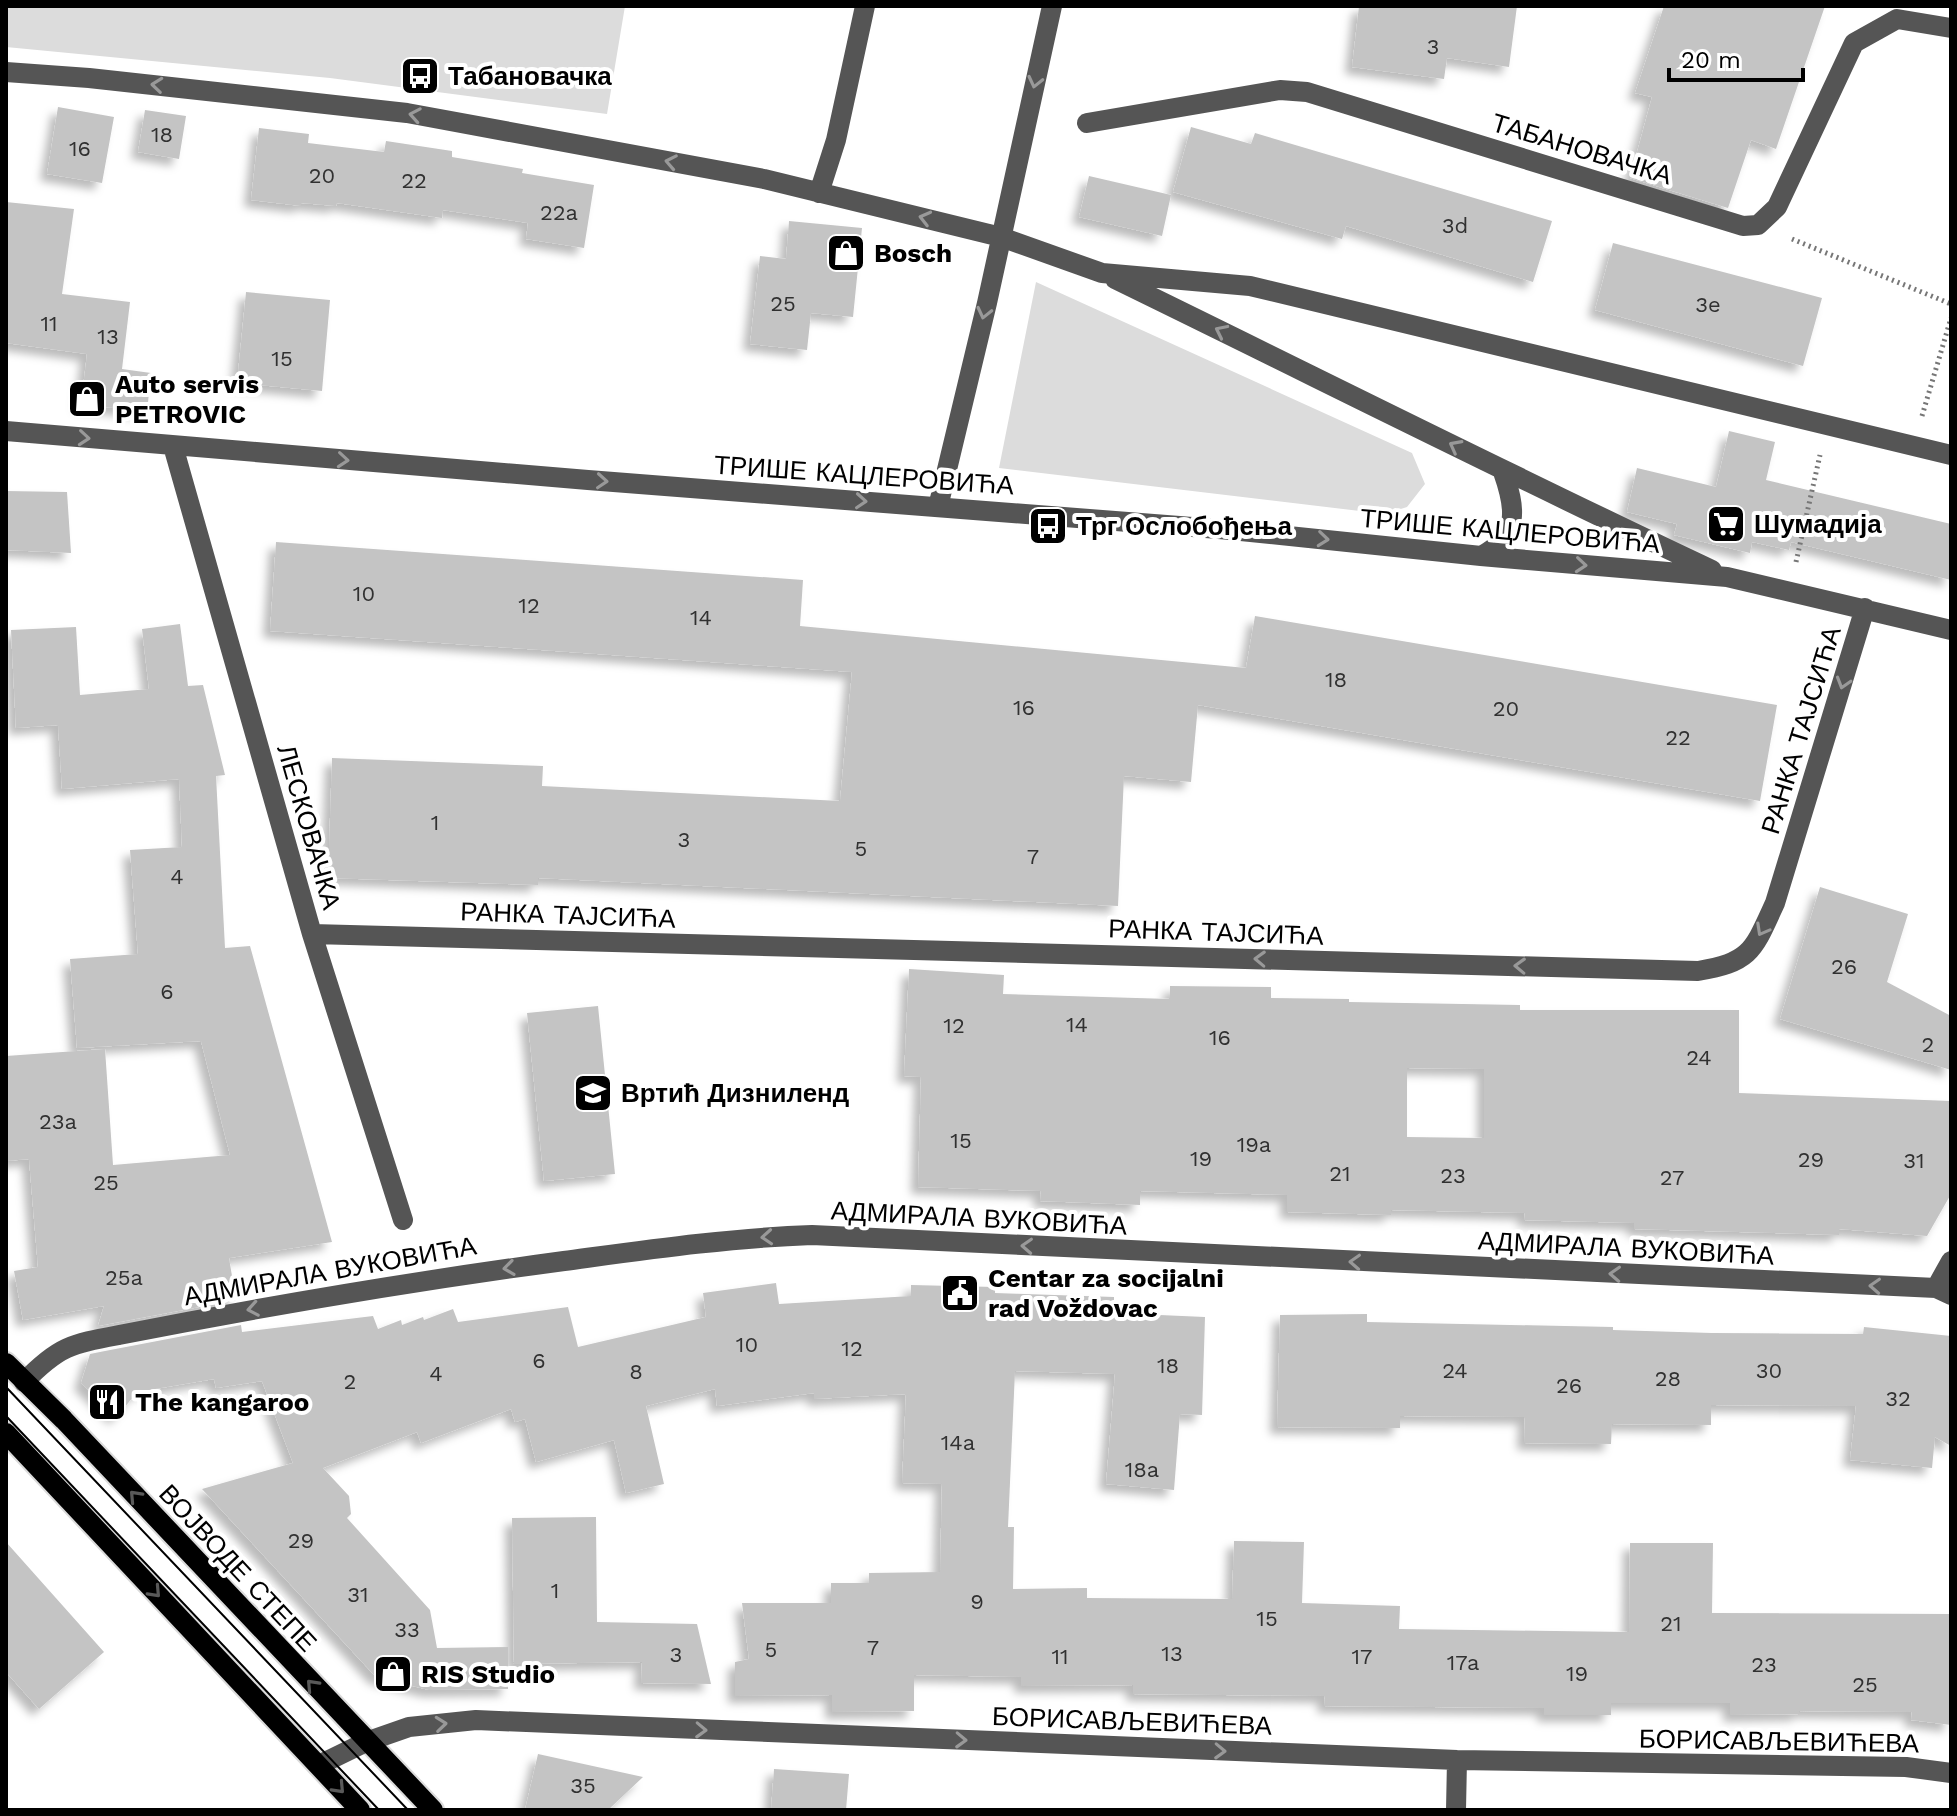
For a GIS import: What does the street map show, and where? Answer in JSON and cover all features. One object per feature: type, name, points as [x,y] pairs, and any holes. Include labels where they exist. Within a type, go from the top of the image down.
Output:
[{"type":"main road","name":"ВОЈВОДЕ СТЕПЕ","points":[[6,1363],[64,1420],[433,1810]]},
{"type":"main road","points":[[6,1433],[360,1810]]},
{"type":"street","points":[[819,193],[836,140],[865,6]]},
{"type":"street","points":[[938,507],[1052,6]]},
{"type":"street","points":[[1758,225],[1777,207],[1854,43],[1897,19],[1951,28]]},
{"type":"street","points":[[6,72],[89,78],[407,113],[764,179],[1001,237],[1102,273],[1424,430],[1503,472],[1727,577]]},
{"type":"street","name":"ТАБАНОВАЧКА","points":[[1087,123],[1280,90],[1307,92],[1743,226],[1758,225]]},
{"type":"street","points":[[1102,273],[1250,286],[1951,455]]},
{"type":"street","name":"ТРИШЕ КАЦЛЕРОВИЋА","points":[[6,431],[1231,530],[1727,577],[1951,630]]},
{"type":"street","name":"ЛЕСКОВАЧКА","points":[[173,446],[312,934],[403,1220]]},
{"type":"street","points":[[1481,556],[1496,548],[1511,524],[1511,496],[1503,472]]},
{"type":"street","name":"РАНКА ТАЈСИЋА","points":[[312,934],[1698,971],[1725,966],[1744,958],[1763,930],[1775,903],[1865,608]]},
{"type":"street","name":"АДМИРАЛА ВУКОВИЋА","points":[[24,1382],[47,1357],[75,1344],[119,1335],[426,1279],[769,1236],[827,1236],[1944,1292]]},
{"type":"street","points":[[1944,1292],[1951,1261]]},
{"type":"street","name":"БОРИСАВЉЕВИЋЕВА","points":[[319,1765],[366,1742],[409,1727],[476,1720],[1457,1760],[1906,1767],[1951,1773]]},
{"type":"street","points":[[1456,1810],[1457,1760]]},
{"type":"path","points":[[1758,225],[1951,304]]},
{"type":"path","points":[[1932,383],[1951,318]]},
{"type":"path","points":[[1801,539],[1814,482]]},
{"type":"shaded area","points":[[6,6],[625,6],[607,114],[330,78],[6,47]]},
{"type":"shaded area","points":[[1036,282],[1412,453],[1425,484],[1407,507],[1385,514],[999,468]]},
{"type":"building","points":[[1359,6],[1517,6],[1509,67],[1447,58],[1444,79],[1352,67]]},
{"type":"building","points":[[1664,6],[1825,6],[1776,149],[1751,140],[1728,208],[1630,178],[1652,97],[1635,93]]},
{"type":"building","points":[[58,107],[114,117],[102,183],[47,174]]},
{"type":"building","points":[[145,110],[186,116],[179,159],[138,152]]},
{"type":"building","points":[[1191,127],[1251,144],[1255,133],[1552,221],[1533,282],[1346,226],[1342,239],[1173,192]]},
{"type":"building","points":[[259,128],[309,134],[308,143],[384,152],[386,141],[452,151],[452,157],[594,185],[584,248],[526,239],[528,223],[443,210],[442,218],[337,203],[336,206],[301,203],[301,206],[251,200]]},
{"type":"building","points":[[1089,176],[1171,195],[1162,236],[1079,217]]},
{"type":"building","points":[[6,202],[74,209],[62,294],[130,302],[122,369],[151,373],[147,412],[81,404],[87,354],[6,343]]},
{"type":"building","points":[[789,221],[862,228],[853,317],[811,313],[807,350],[750,344],[760,256],[786,259]]},
{"type":"building","points":[[1613,243],[1822,298],[1803,366],[1595,310]]},
{"type":"building","points":[[246,292],[330,300],[322,391],[237,383]]},
{"type":"building","points":[[1729,431],[1775,442],[1766,480],[1951,524],[1951,580],[1791,542],[1789,550],[1752,542],[1750,553],[1674,535],[1677,524],[1627,512],[1637,468],[1716,487]]},
{"type":"building","points":[[6,491],[67,492],[71,553],[6,550]]},
{"type":"building","points":[[276,542],[803,580],[800,626],[1246,668],[1255,616],[1777,705],[1760,801],[1198,705],[1191,782],[1124,776],[1118,906],[538,878],[538,885],[328,878],[332,758],[543,766],[542,786],[840,801],[852,672],[270,631]]},
{"type":"building","points":[[180,624],[188,686],[203,685],[225,775],[216,776],[225,948],[250,946],[332,1242],[229,1258],[236,1300],[98,1326],[104,1306],[23,1320],[14,1271],[38,1267],[29,1159],[6,1161],[6,1056],[105,1049],[113,1165],[230,1155],[201,1041],[77,1048],[70,959],[138,954],[130,850],[182,847],[179,779],[62,789],[58,725],[16,728],[11,630],[76,627],[80,695],[149,689],[142,629]]},
{"type":"building","points":[[1820,887],[1908,914],[1887,982],[1951,1016],[1951,1070],[1780,1019]]},
{"type":"building","points":[[909,969],[1004,975],[1003,994],[1170,999],[1170,986],[1271,987],[1271,998],[1349,999],[1349,1002],[1520,1005],[1520,1010],[1739,1010],[1739,1093],[1951,1101],[1951,1194],[1927,1236],[1839,1229],[1839,1235],[1634,1229],[1634,1223],[1524,1220],[1525,1213],[1391,1210],[1391,1215],[1287,1212],[1287,1195],[1140,1191],[1140,1205],[1040,1201],[1041,1191],[918,1187],[921,1077],[904,1076]],"holes":[[[1407,1068],[1484,1069],[1484,1138],[1407,1137]]]},
{"type":"building","points":[[598,1006],[615,1174],[544,1181],[527,1013]]},
{"type":"building","points":[[776,1283],[779,1304],[911,1296],[911,1285],[995,1287],[995,1293],[1114,1297],[1114,1313],[1205,1317],[1202,1415],[1180,1414],[1174,1490],[1106,1484],[1115,1374],[1015,1371],[1008,1527],[1014,1527],[1013,1589],[1087,1588],[1087,1598],[1232,1599],[1234,1541],[1304,1542],[1302,1603],[1400,1606],[1399,1629],[1629,1632],[1630,1543],[1713,1543],[1712,1613],[1951,1614],[1951,1725],[1911,1720],[1912,1712],[1799,1711],[1799,1714],[1730,1715],[1730,1703],[1611,1703],[1611,1715],[1544,1715],[1544,1708],[1324,1706],[1325,1696],[1133,1694],[1133,1685],[1021,1686],[1021,1677],[914,1675],[914,1711],[832,1712],[832,1695],[735,1696],[735,1662],[749,1659],[742,1603],[831,1603],[831,1583],[869,1583],[869,1573],[940,1572],[942,1484],[902,1483],[906,1394],[814,1399],[814,1393],[717,1406],[715,1389],[646,1406],[664,1484],[626,1493],[614,1440],[536,1462],[525,1419],[515,1422],[511,1409],[421,1443],[417,1432],[323,1468],[349,1496],[351,1514],[347,1518],[430,1610],[437,1648],[508,1647],[508,1689],[429,1690],[376,1677],[202,1489],[293,1463],[262,1381],[216,1388],[214,1379],[137,1392],[116,1418],[81,1383],[90,1354],[105,1351],[241,1325],[242,1332],[373,1316],[378,1329],[401,1320],[402,1325],[423,1317],[424,1320],[453,1309],[458,1322],[568,1307],[578,1347],[706,1317],[703,1293]]},
{"type":"building","points":[[1367,1314],[1367,1322],[1613,1327],[1613,1330],[1712,1333],[1863,1334],[1864,1327],[1951,1336],[1951,1446],[1935,1437],[1932,1468],[1850,1460],[1856,1406],[1711,1405],[1711,1425],[1612,1424],[1611,1444],[1524,1443],[1525,1417],[1400,1416],[1400,1428],[1277,1427],[1280,1315]]},
{"type":"building","points":[[596,1517],[597,1622],[697,1624],[711,1684],[641,1683],[642,1662],[514,1664],[512,1518]]},
{"type":"building","points":[[6,1542],[104,1652],[39,1709],[6,1672]]},
{"type":"building","points":[[538,1754],[643,1777],[608,1810],[525,1810]]},
{"type":"building","points":[[774,1769],[849,1774],[846,1810],[771,1810]]},
{"type":"tram line","points":[[6,1387],[408,1810]]},
{"type":"tram line","points":[[6,1416],[379,1810]]},
{"type":"place","name":"Табановачка","points":[[420,76]]},
{"type":"place","name":"Bosch","points":[[846,253]]},
{"type":"place","name":"Auto servis PETROVIC","points":[[87,399]]},
{"type":"place","name":"Шумадија","points":[[1726,524]]},
{"type":"place","name":"Трг Ослобођења","points":[[1048,526]]},
{"type":"place","name":"Вртић Дизниленд","points":[[593,1093]]},
{"type":"place","name":"Centar za socijalni rad Voždovac","points":[[960,1293]]},
{"type":"place","name":"The kangaroo","points":[[107,1402]]},
{"type":"place","name":"RIS Studio","points":[[393,1674]]}]
